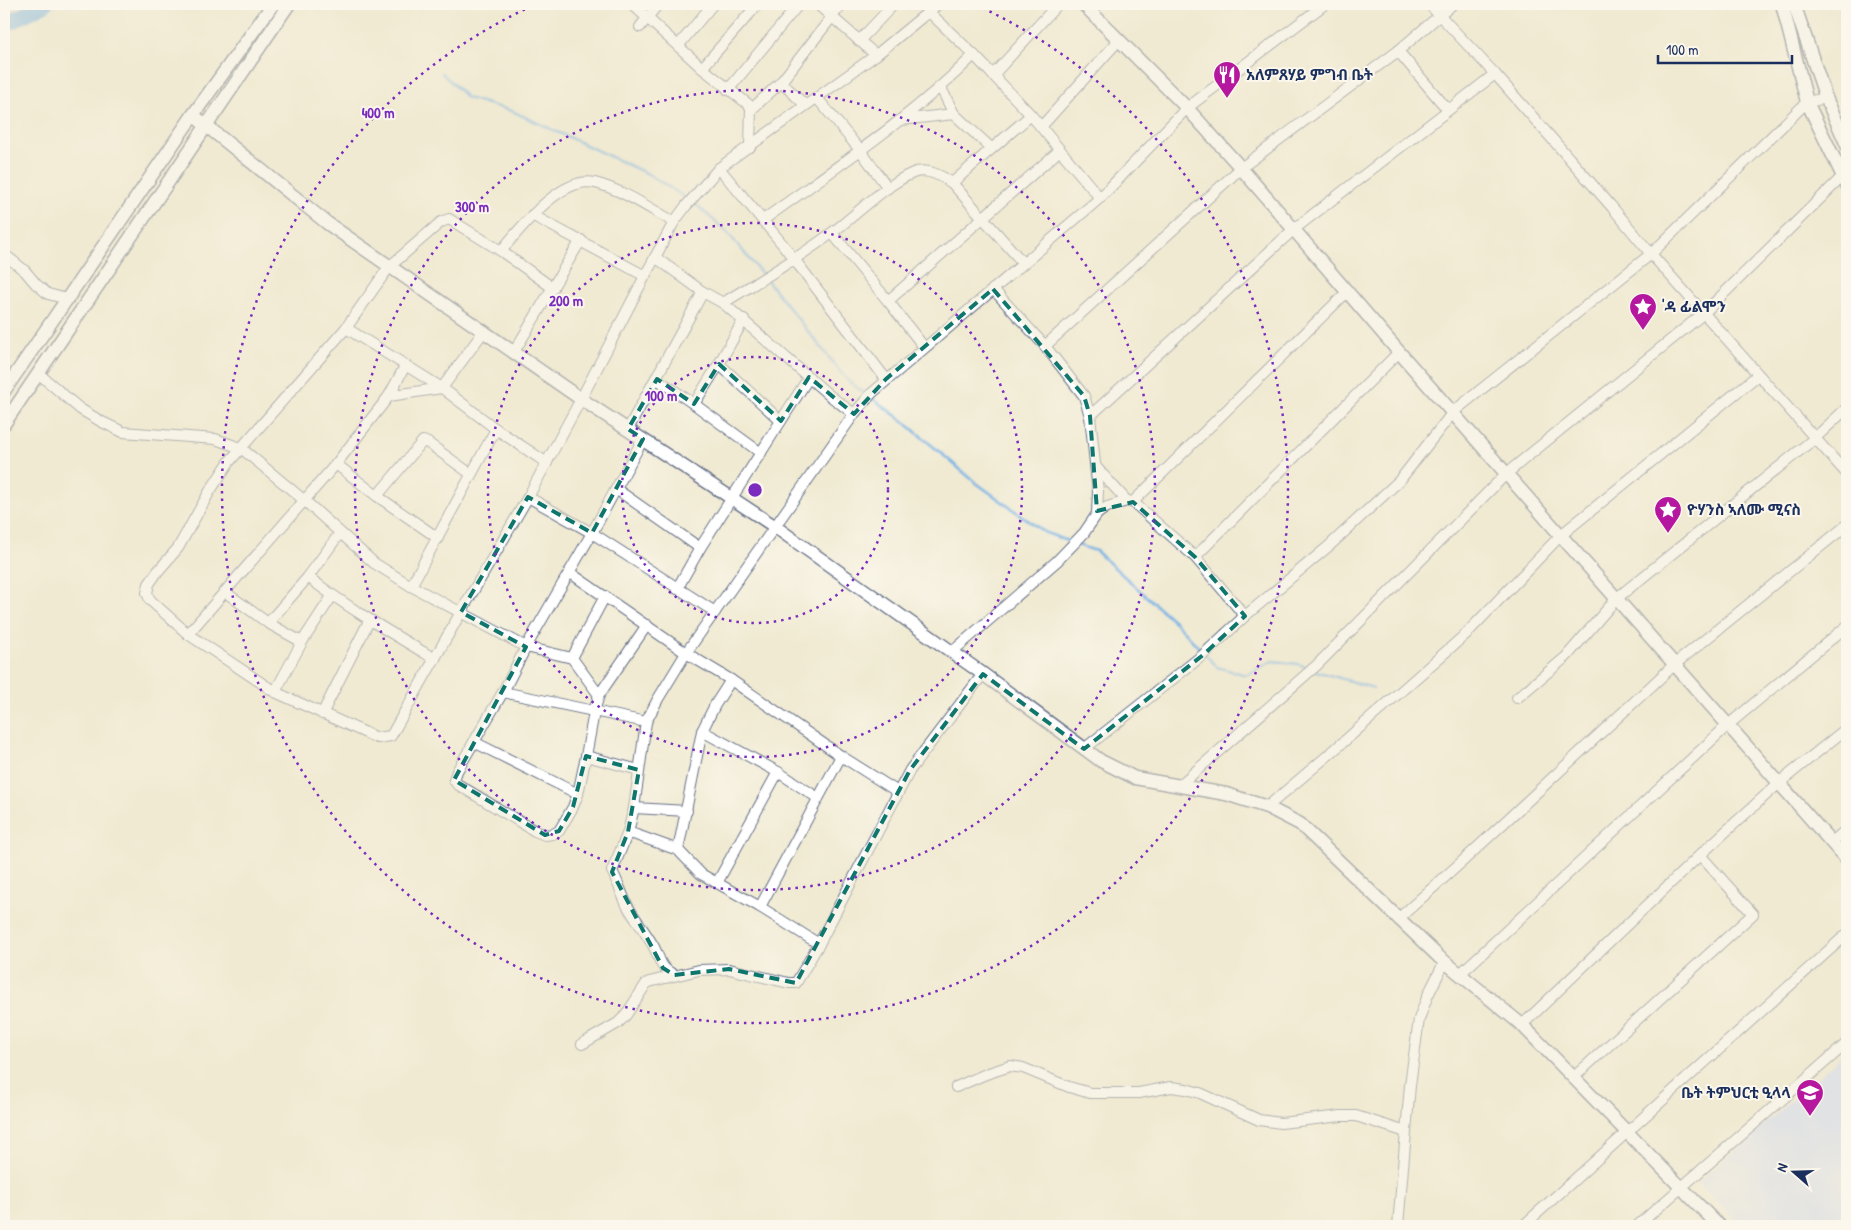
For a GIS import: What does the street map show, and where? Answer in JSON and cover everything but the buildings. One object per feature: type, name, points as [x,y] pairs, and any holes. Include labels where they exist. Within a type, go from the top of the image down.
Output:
[{"type":"street","points":[[4,391],[193,115],[272,4]]},
{"type":"street","points":[[4,424],[289,4]]},
{"type":"street","points":[[632,4],[702,68],[751,108]]},
{"type":"street","points":[[640,26],[658,4]]},
{"type":"street","points":[[678,46],[713,4]]},
{"type":"street","points":[[702,68],[758,4]]},
{"type":"street","points":[[728,90],[799,4]]},
{"type":"street","points":[[817,4],[876,55]]},
{"type":"street","points":[[751,108],[755,108],[782,82],[842,4]]},
{"type":"street","points":[[859,41],[894,4]]},
{"type":"street","points":[[553,288],[501,251],[449,219],[446,219],[389,267],[346,328],[241,448],[210,491],[178,548],[149,584],[147,593],[150,600],[188,634],[275,692],[377,738],[391,736],[547,463],[674,222],[719,168],[876,55],[938,4]]},
{"type":"street","points":[[993,75],[1058,4]]},
{"type":"street","points":[[1083,4],[1187,108],[1241,168],[1399,352],[1847,860]]},
{"type":"street","points":[[674,975],[664,970],[654,947],[629,908],[612,872],[628,832],[634,808],[646,722],[661,693],[686,653],[854,414],[886,379],[1100,198],[1187,108],[1326,4]]},
{"type":"street","points":[[1429,4],[1495,74],[1651,254],[1847,474]]},
{"type":"street","points":[[1045,346],[1241,168],[1398,51],[1453,4]]},
{"type":"street","points":[[1180,785],[1317,665],[1507,473],[1704,313],[1846,179],[1807,102],[1782,4]]},
{"type":"street","points":[[1794,4],[1826,98],[1847,145]]},
{"type":"street","points":[[929,12],[974,55],[1031,116],[1100,198]]},
{"type":"street","points":[[1041,127],[1118,40]]},
{"type":"street","points":[[1398,51],[1448,110]]},
{"type":"street","points":[[763,220],[901,120],[941,88],[974,55]]},
{"type":"street","points":[[1090,416],[1294,230],[1495,74]]},
{"type":"street","points":[[782,82],[805,106]]},
{"type":"street","points":[[941,88],[954,114],[992,148]]},
{"type":"street","points":[[817,98],[860,150],[888,188]]},
{"type":"street","points":[[1084,749],[1203,656],[1245,616],[1328,546],[1400,480],[1453,412],[1651,254],[1807,102],[1826,98]]},
{"type":"street","points":[[750,147],[751,108]]},
{"type":"street","points":[[901,120],[954,114]]},
{"type":"street","points":[[193,115],[327,223],[581,399],[774,526],[983,674],[1101,761],[1135,778],[1226,794],[1267,807],[1292,819],[1306,830],[1445,962],[1522,1025],[1719,1226]]},
{"type":"street","points":[[952,183],[1031,116]]},
{"type":"street","points":[[888,301],[1060,150]]},
{"type":"street","points":[[719,168],[763,220],[886,379]]},
{"type":"street","points":[[723,303],[794,260],[832,233],[888,188],[921,171],[940,174],[952,183],[1023,263]]},
{"type":"street","points":[[501,251],[543,204],[573,186],[593,182],[614,190],[674,222]]},
{"type":"street","points":[[532,216],[581,240],[645,276]]},
{"type":"street","points":[[832,233],[924,347]]},
{"type":"street","points":[[514,352],[581,240]]},
{"type":"street","points":[[4,254],[25,271],[48,294],[67,299]]},
{"type":"street","points":[[655,257],[744,319],[854,414]]},
{"type":"street","points":[[993,289],[1045,346],[1084,396],[1090,416],[1096,467],[1097,514]]},
{"type":"street","points":[[628,429],[703,292]]},
{"type":"street","points":[[952,652],[1058,561],[1084,533],[1097,514],[1107,507],[1130,502],[1347,292]]},
{"type":"street","points":[[694,404],[744,319]]},
{"type":"street","points":[[346,328],[442,388],[496,429],[547,463]]},
{"type":"street","points":[[389,396],[442,388],[484,331]]},
{"type":"street","points":[[1195,557],[1399,352]]},
{"type":"street","points":[[719,364],[781,420]]},
{"type":"street","points":[[188,634],[336,464],[389,396],[405,366]]},
{"type":"street","points":[[38,372],[80,409],[123,432],[215,438],[241,448],[374,563],[411,586],[526,647],[572,658],[599,696]]},
{"type":"street","points":[[1267,807],[1466,634],[1561,535],[1758,375]]},
{"type":"street","points":[[676,589],[809,377]]},
{"type":"street","points":[[657,379],[761,453]]},
{"type":"street","points":[[1517,698],[1566,658],[1616,598],[1815,438],[1847,408]]},
{"type":"street","points":[[411,586],[496,429]]},
{"type":"street","points":[[643,439],[455,776],[457,784],[535,831],[545,835],[559,831],[573,808],[578,794],[594,712],[599,696],[647,625]]},
{"type":"street","points":[[377,496],[423,441],[471,474]]},
{"type":"street","points":[[336,464],[377,496],[438,538]]},
{"type":"street","points":[[1096,467],[1130,502],[1195,557],[1245,616]]},
{"type":"street","points":[[616,489],[700,548]]},
{"type":"street","points":[[528,496],[592,533],[714,612]]},
{"type":"street","points":[[1398,918],[1465,859],[1674,664],[1847,525]]},
{"type":"street","points":[[268,623],[308,577],[340,533]]},
{"type":"street","points":[[569,572],[686,653],[731,680],[841,756],[898,792]]},
{"type":"street","points":[[308,577],[369,621],[435,658]]},
{"type":"street","points":[[224,592],[268,623],[302,642]]},
{"type":"street","points":[[275,692],[302,642],[332,596]]},
{"type":"street","points":[[572,658],[605,596]]},
{"type":"street","points":[[322,714],[369,621]]},
{"type":"street","points":[[1460,974],[1728,725],[1847,626]]},
{"type":"street","points":[[582,1044],[618,1023],[626,1015],[646,984],[674,975],[699,970],[729,970],[796,983],[910,770],[983,674]]},
{"type":"street","points":[[678,850],[702,731],[714,704],[731,680]]},
{"type":"street","points":[[503,692],[646,722]]},
{"type":"street","points":[[1522,1025],[1700,855],[1779,783],[1847,728]]},
{"type":"street","points":[[702,731],[778,772],[818,798]]},
{"type":"street","points":[[474,742],[578,794]]},
{"type":"street","points":[[586,756],[639,770]]},
{"type":"street","points":[[760,907],[841,756]]},
{"type":"street","points":[[717,883],[778,772]]},
{"type":"street","points":[[634,808],[687,811]]},
{"type":"street","points":[[1832,842],[1847,829]]},
{"type":"street","points":[[628,832],[678,850],[701,874],[760,907],[818,944]]},
{"type":"street","points":[[1574,1077],[1753,914],[1700,855]]},
{"type":"street","points":[[1523,1226],[1847,934]]},
{"type":"street","points":[[1398,1226],[1410,1085],[1419,1019],[1428,995],[1445,962]]},
{"type":"street","points":[[1637,1226],[1847,1043]]},
{"type":"street","points":[[956,1087],[1010,1066],[1024,1068],[1069,1087],[1090,1092],[1139,1093],[1171,1087],[1186,1089],[1214,1099],[1259,1120],[1281,1123],[1356,1116],[1406,1132]]},
{"type":"highlighted area","points":[[993,289],[1084,396],[1090,416],[1097,511],[1133,502],[1195,557],[1245,616],[1203,655],[1084,749],[983,674],[910,770],[796,983],[729,969],[674,975],[663,968],[612,872],[628,832],[639,770],[586,756],[573,807],[559,831],[545,835],[454,780],[526,647],[461,612],[528,497],[592,533],[643,439],[628,429],[657,379],[694,404],[719,364],[781,421],[809,377],[854,414],[886,379]]},
{"type":"shaded area","name":"ቤት ትምህርቲ ዒላላ","points":[[1847,1051],[1847,1226],[1742,1226],[1698,1183]]},
{"type":"waterway","points":[[4,25],[45,4]]},
{"type":"waterway","points":[[442,73],[467,98],[512,111],[648,174],[689,200]]},
{"type":"waterway","points":[[694,203],[727,232],[762,274]]},
{"type":"waterway","points":[[766,279],[847,380],[867,395]]},
{"type":"waterway","points":[[872,398],[903,421],[975,482],[1044,532],[1070,542]]},
{"type":"waterway","points":[[1078,545],[1096,551],[1176,623],[1202,651]]},
{"type":"waterway","points":[[1206,655],[1217,667],[1246,675],[1272,661],[1298,664],[1309,668]]},
{"type":"waterway","points":[[1316,671],[1373,688]]},
{"type":"place","name":"አለምጸሃይ ምግብ ቤት","points":[[1227,99]]},
{"type":"place","name":"'ዳ ፊልሞን","points":[[1643,331]]},
{"type":"place","name":"ዮሃንስ ኣለሙ ሚናስ","points":[[1668,534]]},
{"type":"place","name":"ቤት ትምህርቲ ዒላላ","points":[[1810,1117]]}]
